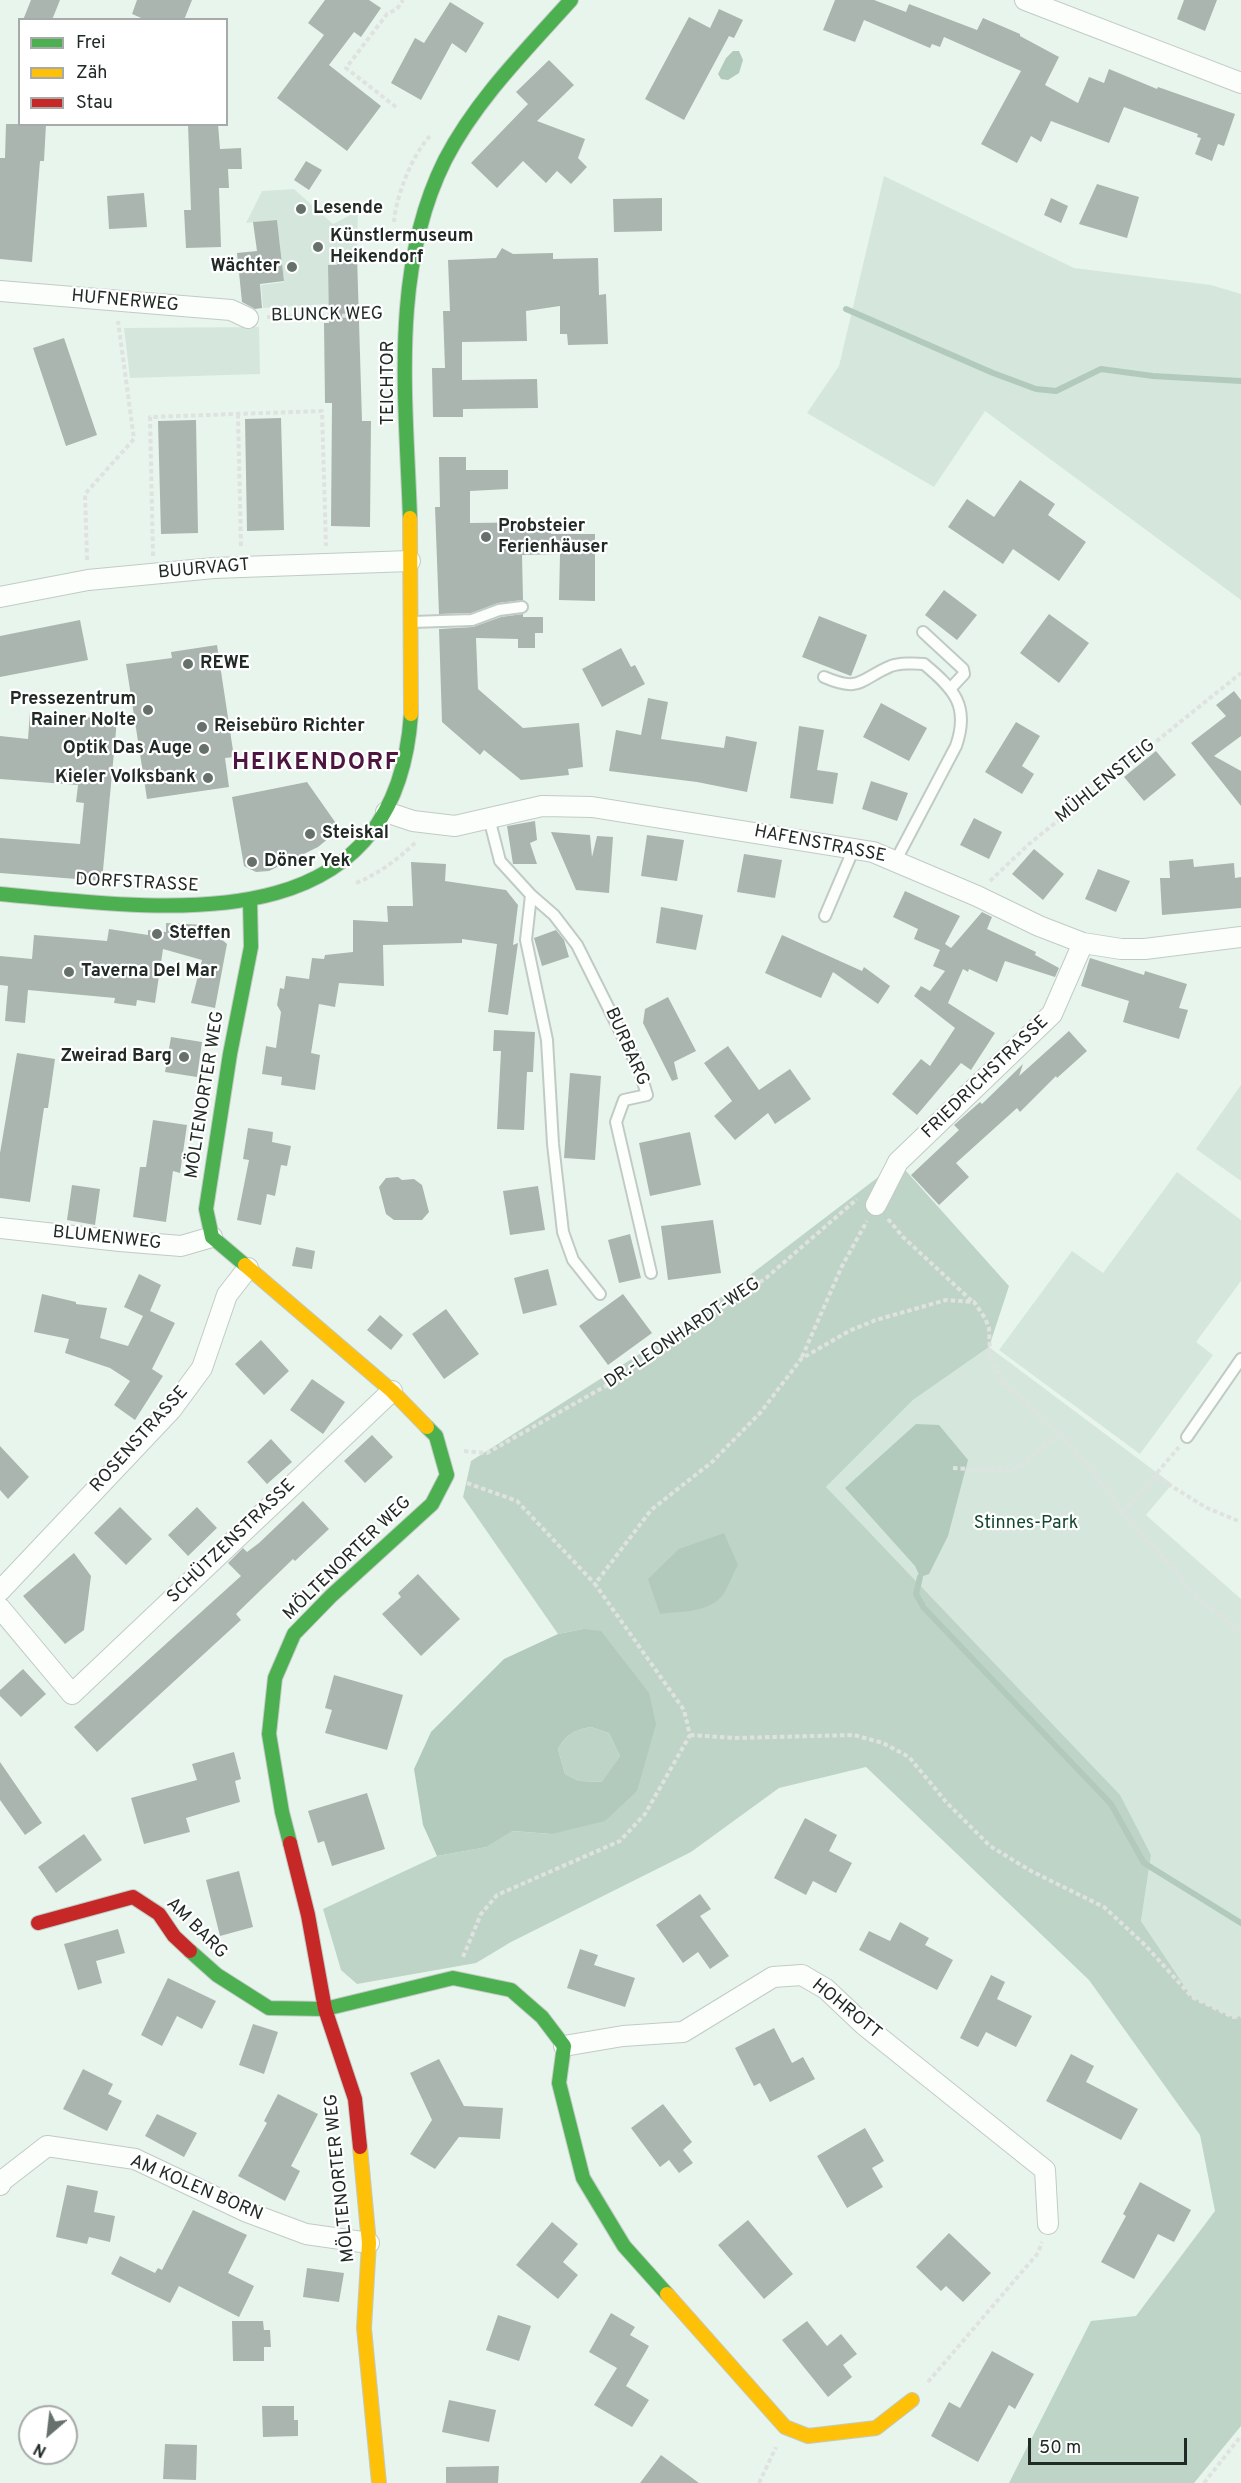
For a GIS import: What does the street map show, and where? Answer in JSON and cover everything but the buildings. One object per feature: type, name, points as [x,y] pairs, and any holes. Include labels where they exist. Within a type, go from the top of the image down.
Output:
[{"type":"street","name":"TEICHTOR","points":[[386,812],[397,788],[408,751],[412,715],[406,394],[407,315],[420,225],[433,184],[473,115],[500,80],[571,0]]},
{"type":"street","points":[[1025,0],[1241,83]]},
{"type":"street","name":"HUFNERWEG","points":[[0,291],[231,310],[248,318]]},
{"type":"street","name":"BUURVAGT","points":[[0,597],[88,580],[242,566],[410,561]]},
{"type":"street","name":"HAFENSTRASSE","points":[[386,812],[413,821],[455,826],[542,806],[592,807],[854,848],[896,860],[1039,926],[1083,943],[1121,949],[1145,949],[1241,937]]},
{"type":"street","name":"DORFSTRASSE","points":[[0,894],[149,906],[198,906],[250,900],[288,890],[320,876],[351,854],[371,833],[386,812]]},
{"type":"street","name":"MÖLTENORTER WEG","points":[[212,1237],[206,1209],[230,1054],[251,947],[250,900]]},
{"type":"street","name":"FRIEDRICHSTRASSE","points":[[868,1201],[898,1162],[1052,1014],[1083,943]]},
{"type":"street","name":"BLUMENWEG","points":[[0,1228],[181,1246],[212,1237]]},
{"type":"street","points":[[212,1237],[392,1391],[436,1436],[447,1475]]},
{"type":"street","name":"ROSENSTRASSE","points":[[0,1591],[171,1410],[202,1368],[227,1295],[248,1268]]},
{"type":"street","name":"SCHÜTZENSTRASSE","points":[[0,1608],[72,1694],[392,1391]]},
{"type":"street","name":"MÖLTENORTER WEG","points":[[379,2483],[364,2328],[369,2243],[355,2099],[326,2009],[308,1915],[282,1812],[269,1734],[275,1678],[294,1634],[331,1596],[432,1504],[447,1475]]},
{"type":"street","name":"AM BARG","points":[[38,1923],[133,1897],[159,1914],[174,1936],[237,1989],[269,2008],[326,2009]]},
{"type":"street","name":"HOHROTT","points":[[564,2046],[623,2036],[683,2032],[773,1977],[802,1975],[826,1989],[864,2025],[1045,2170],[1048,2224]]},
{"type":"street","points":[[326,2009],[453,1978],[511,1990],[542,2017],[564,2046],[559,2083],[583,2178],[624,2246],[785,2427],[808,2436],[876,2428],[912,2400]]},
{"type":"street","name":"AM KOLEN BORN","points":[[0,2185],[3,2180],[47,2146],[124,2158],[135,2160],[247,2212],[306,2234],[369,2243]]},
{"type":"lane","points":[[412,621],[472,620],[499,610],[522,607]]},
{"type":"lane","points":[[923,632],[963,669],[964,674],[950,689]]},
{"type":"lane","points":[[824,677],[844,685],[854,684],[867,681],[891,666],[924,664],[950,689],[961,707],[961,732],[956,746],[896,860]]},
{"type":"lane","name":"BURBARG","points":[[489,818],[500,861],[531,895],[554,915],[577,945],[639,1069],[647,1095],[624,1100],[616,1122],[651,1273]]},
{"type":"lane","points":[[825,916],[854,848]]},
{"type":"lane","points":[[531,895],[526,940],[547,1040],[553,1144],[563,1232],[573,1260],[600,1294]]},
{"type":"lane","points":[[1187,1437],[1241,1359]]},
{"type":"path","points":[[396,107],[346,68],[387,14],[397,9],[403,0]]},
{"type":"path","points":[[88,580],[85,494],[134,439],[115,302]]},
{"type":"path","name":"BLUNCK WEG","points":[[248,318],[407,315]]},
{"type":"path","points":[[153,574],[150,417],[322,411],[326,564]]},
{"type":"path","points":[[238,414],[242,566]]},
{"type":"path","name":"MÜHLENSTEIG","points":[[977,896],[1029,843],[1241,673]]},
{"type":"path","points":[[595,1584],[651,1510],[712,1462],[761,1412],[801,1359],[868,1201],[903,1237],[974,1302],[986,1318],[989,1328],[990,1356],[1002,1382],[1060,1433],[1096,1475],[1123,1513],[1200,1600],[1241,1632]]},
{"type":"path","name":"DR.-LEONHARDT-WEG","points":[[440,1450],[487,1453],[611,1383],[766,1278],[868,1201]]},
{"type":"path","points":[[801,1359],[849,1332],[876,1320],[946,1300],[974,1302]]},
{"type":"path","points":[[953,1468],[1004,1471],[1020,1467],[1060,1433]]},
{"type":"path","points":[[1123,1513],[1187,1437]]},
{"type":"path","points":[[447,1475],[516,1501],[595,1584],[684,1710],[690,1735],[664,1785],[645,1814],[620,1841],[497,1895],[481,1914],[453,1978]]},
{"type":"path","points":[[1155,1476],[1207,1508],[1241,1522]]},
{"type":"path","points":[[690,1735],[734,1738],[854,1735],[883,1743],[909,1757],[947,1803],[990,1846],[1031,1871],[1104,1907],[1145,1945],[1192,1997],[1233,2017],[1241,2016]]},
{"type":"path","points":[[912,2400],[1038,2253],[1048,2224]]},
{"type":"path","points":[[759,2483],[785,2427]]},
{"type":"path","points":[[1204,2483],[1241,2436]]},
{"type":"green space","points":[[884,176],[1074,268],[1211,285],[1241,294],[1241,600],[985,411],[934,487],[807,413],[839,366]]},
{"type":"green space","points":[[294,189],[333,224],[358,211],[357,255],[337,255],[337,265],[328,265],[329,304],[263,308],[261,285],[284,282],[277,220],[246,223],[262,191]]},
{"type":"green space","points":[[259,327],[260,374],[130,378],[124,328]]},
{"type":"green space","points":[[1241,1085],[1241,1181],[1196,1149]]},
{"type":"green space","points":[[1177,1172],[1241,1220],[1241,1281],[1196,1342],[1213,1355],[1140,1454],[999,1350],[1072,1251],[1103,1273]]},
{"type":"green space","name":"Stinnes-Park","points":[[989,1347],[1172,1484],[1146,1515],[1241,1599],[1241,2016],[1233,2017],[1192,1997],[1141,1921],[1151,1855],[826,1487],[913,1400]]},
{"type":"shaded area","points":[[733,51],[739,51],[743,60],[739,73],[728,80],[721,79],[718,74],[726,58]]},
{"type":"shaded area","points":[[898,1162],[1009,1286],[989,1347],[913,1400],[826,1487],[1120,1795],[1151,1855],[1141,1921],[1192,1997],[1233,2017],[1241,2016],[1241,2426],[1194,2483],[1009,2483],[1091,2321],[1136,2316],[1215,2211],[1200,2135],[1089,1980],[866,1767],[779,1788],[691,1852],[511,1942],[476,1963],[357,1984],[341,1970],[323,1909],[437,1856],[487,1847],[511,1831],[552,1834],[637,1791],[583,1629],[558,1634],[463,1497],[471,1461],[682,1327]]},
{"type":"shaded area","points":[[916,1424],[939,1425],[968,1460],[948,1536],[929,1574],[920,1577],[915,1566],[845,1488]]},
{"type":"shaded area","points":[[724,1533],[738,1565],[722,1596],[706,1607],[660,1614],[648,1579],[679,1549]]},
{"type":"shaded area","points":[[583,1629],[601,1631],[649,1693],[656,1724],[637,1791],[605,1821],[552,1834],[512,1831],[487,1847],[437,1856],[423,1825],[414,1769],[431,1732],[504,1659],[558,1634]],"holes":[[[591,1727],[609,1733],[620,1756],[602,1782],[579,1781],[565,1774],[558,1749],[568,1736]]]},
{"type":"shaded area","points":[[591,1727],[609,1733],[620,1756],[603,1782],[579,1781],[565,1774],[558,1749],[572,1734]]},
{"type":"waterway","points":[[846,309],[993,373],[1036,389],[1056,391],[1101,369],[1153,376],[1241,381]]},
{"type":"waterway","points":[[920,1577],[916,1594],[924,1608],[1111,1804],[1144,1863],[1241,1923]]},
{"type":"traffic: fast","points":[[410,518],[405,336],[416,246],[428,202],[445,160],[471,117],[503,76],[571,0]]},
{"type":"traffic: fast","points":[[0,894],[132,905],[199,905],[262,897],[318,877],[363,842],[396,789],[411,714]]},
{"type":"traffic: fast","points":[[245,1265],[212,1237],[206,1209],[230,1054],[251,947],[250,900]]},
{"type":"traffic: fast","points":[[290,1843],[282,1812],[269,1734],[275,1678],[294,1634],[331,1596],[432,1504],[447,1475],[436,1436],[427,1427]]},
{"type":"traffic: fast","points":[[190,1951],[217,1975],[269,2008],[325,2009],[453,1978],[511,1990],[542,2017],[564,2046],[559,2083],[583,2178],[624,2246],[667,2294]]},
{"type":"traffic: slow","points":[[410,518],[411,714]]},
{"type":"traffic: slow","points":[[245,1265],[392,1391],[427,1427]]},
{"type":"traffic: slow","points":[[360,2147],[369,2243],[364,2328],[379,2483]]},
{"type":"traffic: slow","points":[[667,2294],[785,2427],[808,2436],[876,2428],[912,2400]]},
{"type":"traffic: jam","points":[[290,1843],[308,1915],[325,2009],[355,2099],[360,2147]]},
{"type":"traffic: jam","points":[[38,1923],[133,1897],[159,1914],[174,1936],[190,1951]]},
{"type":"place","name":"Lesende","points":[[301,209]]},
{"type":"place","name":"Künstlermuseum Heikendorf","points":[[318,247]]},
{"type":"place","name":"Wächter","points":[[292,267]]},
{"type":"place","name":"Probsteier Ferienhäuser","points":[[486,537]]},
{"type":"place","name":"REWE","points":[[188,664]]},
{"type":"place","name":"Pressezentrum Rainer Nolte","points":[[148,710]]},
{"type":"place","name":"Reisebüro Richter","points":[[202,727]]},
{"type":"place","name":"Optik Das Auge","points":[[204,749]]},
{"type":"place","name":"Kieler Volksbank","points":[[208,778]]},
{"type":"place","name":"Steiskal","points":[[310,834]]},
{"type":"place","name":"Döner Yek","points":[[252,862]]},
{"type":"place","name":"Steffen","points":[[157,934]]},
{"type":"place","name":"Taverna Del Mar","points":[[69,972]]},
{"type":"place","name":"Zweirad Barg","points":[[184,1057]]},
{"type":"district","name":"HEIKENDORF","points":[[316,764]]}]
